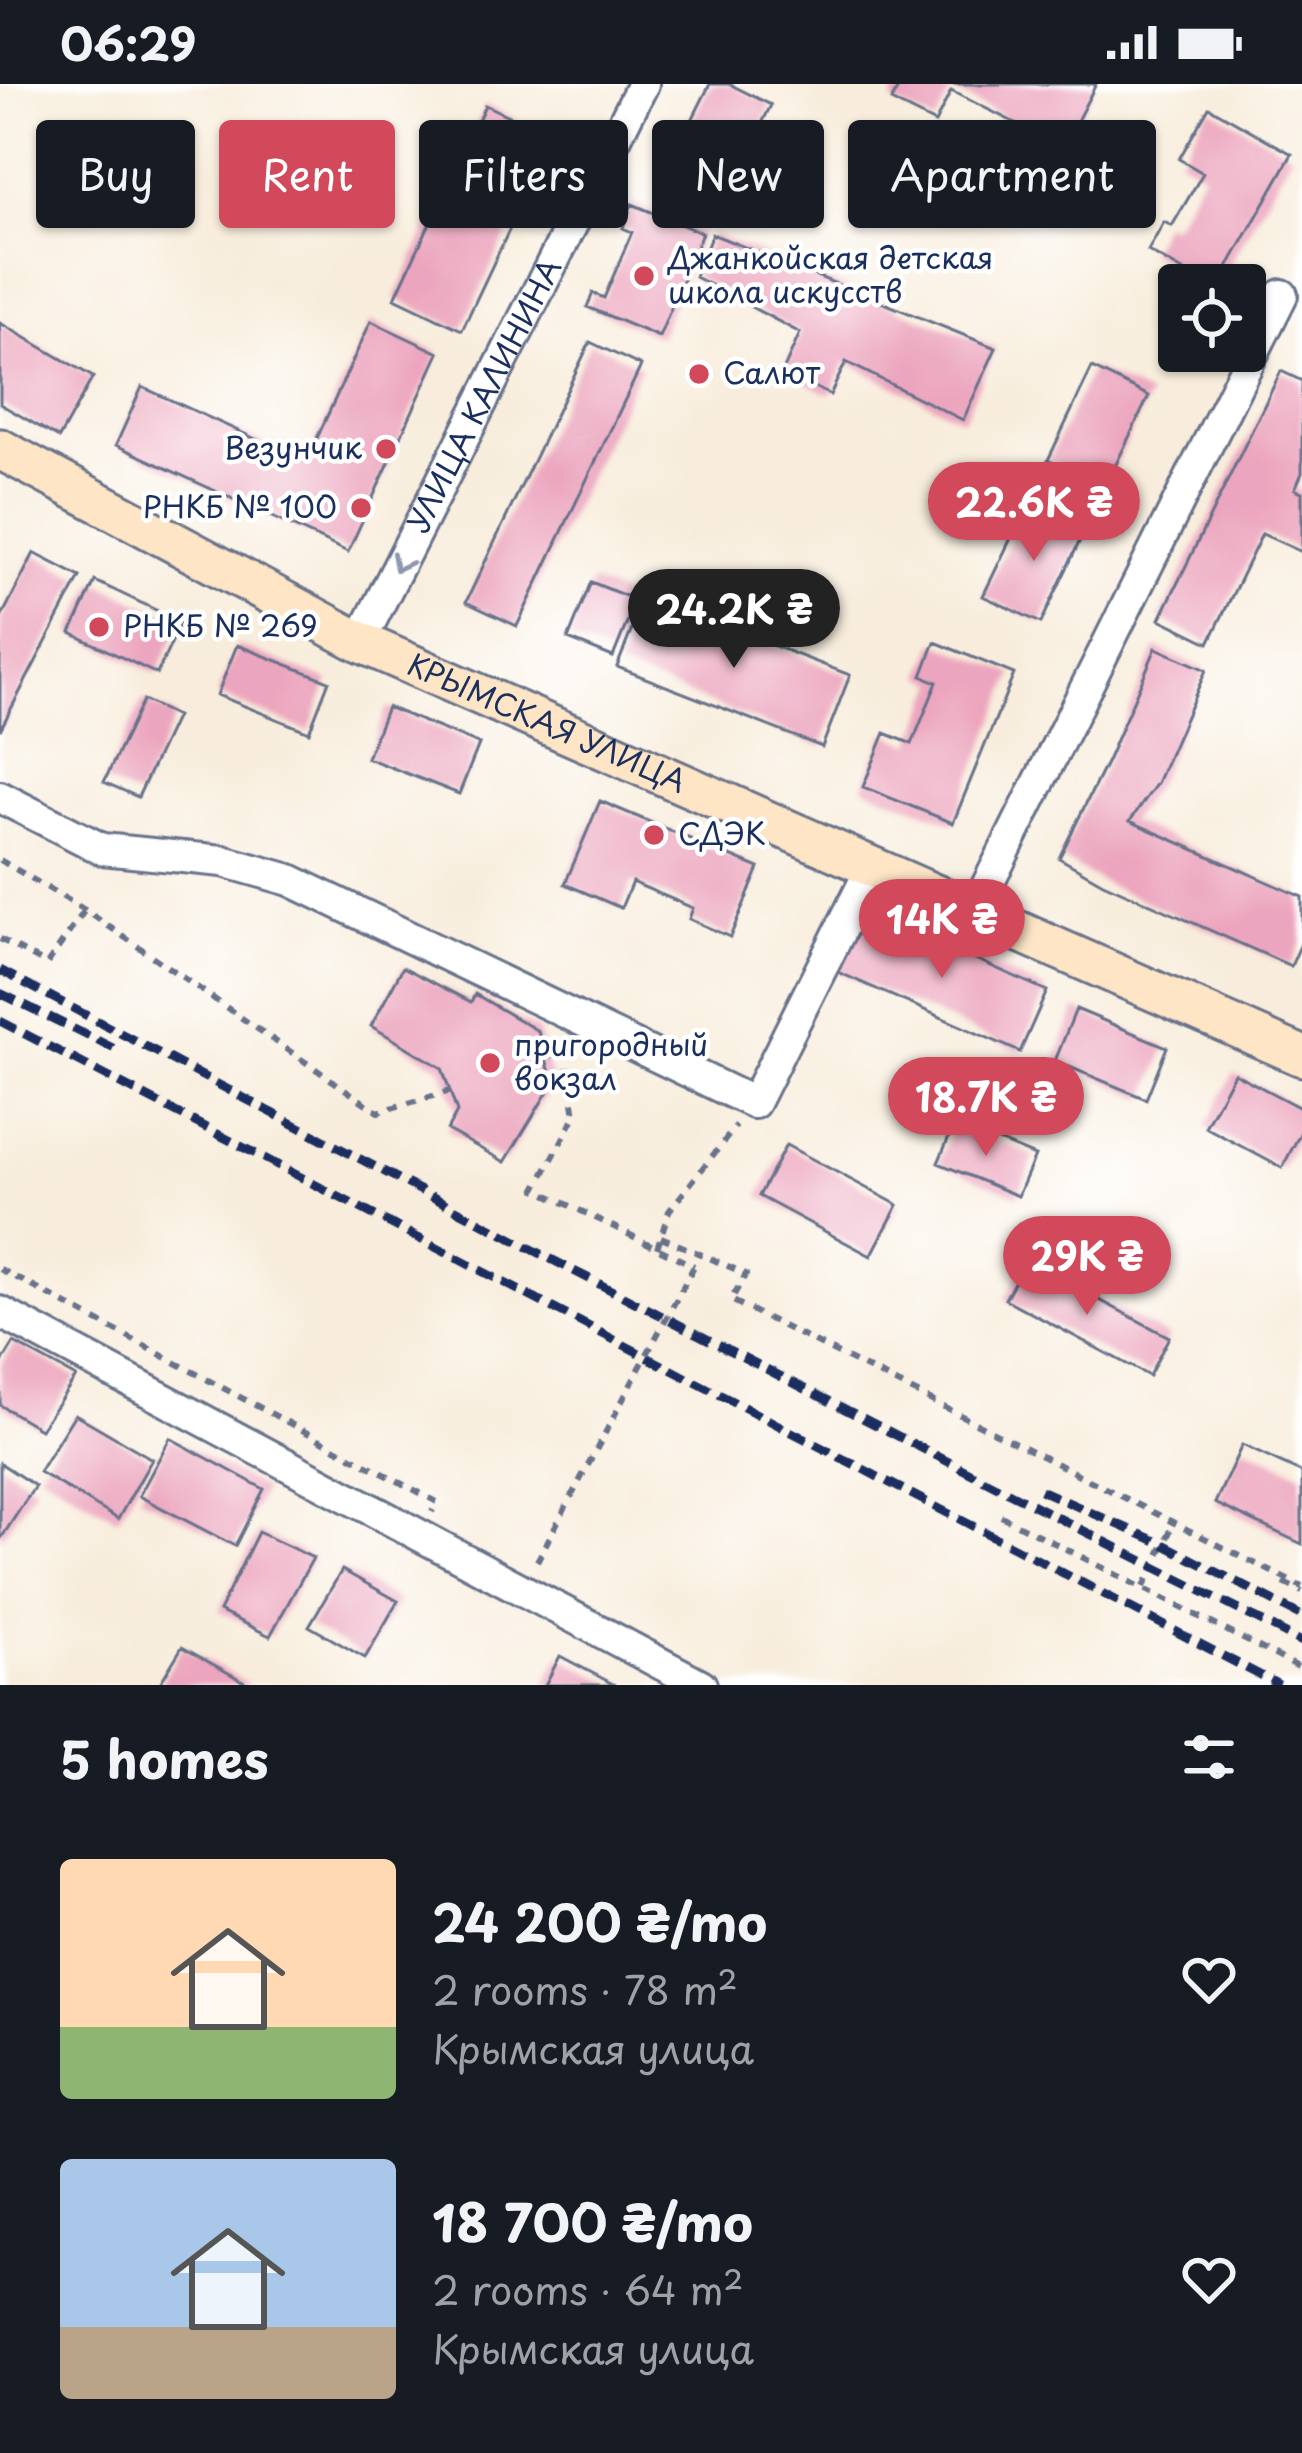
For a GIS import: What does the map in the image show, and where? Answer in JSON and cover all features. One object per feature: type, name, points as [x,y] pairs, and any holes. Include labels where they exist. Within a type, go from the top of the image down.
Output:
[{"type":"main road","name":"КРЫМСКАЯ УЛИЦА","points":[[0,449],[360,642],[1302,1056]]},
{"type":"street","name":"УЛИЦА КАЛИНИНА","points":[[360,642],[643,84]]},
{"type":"street","points":[[974,912],[1282,296]]},
{"type":"street","points":[[0,797],[102,849],[223,861],[290,880],[754,1103],[872,867]]},
{"type":"street","points":[[0,1312],[700,1685]]},
{"type":"path","points":[[0,860],[85,910],[378,1112],[450,1091]]},
{"type":"path","points":[[0,939],[47,964],[85,910]]},
{"type":"path","points":[[537,1562],[694,1266],[536,1189],[575,1116],[566,1051],[546,1057]]},
{"type":"path","points":[[657,1248],[669,1211],[754,1103]]},
{"type":"path","points":[[661,1237],[746,1274],[730,1300],[1302,1590]]},
{"type":"path","points":[[0,1269],[431,1498]]},
{"type":"path","points":[[1001,1516],[1302,1670]]},
{"type":"path","points":[[1144,1587],[1173,1524]]},
{"type":"building","points":[[710,84],[729,84],[771,105],[764,120],[692,120]]},
{"type":"building","points":[[900,84],[1096,84],[1077,120],[1009,120],[951,91],[936,120],[891,101]]},
{"type":"building","points":[[485,105],[517,120],[478,120]]},
{"type":"building","points":[[1209,107],[1292,154],[1230,264],[1171,264],[1148,251],[1164,222],[1172,226],[1203,173],[1179,159]]},
{"type":"building","points":[[632,204],[652,212],[652,228],[690,228],[702,233],[659,337],[587,307],[593,293],[604,298],[632,232],[623,228],[628,228]]},
{"type":"building","points":[[428,228],[510,228],[462,330],[395,298]]},
{"type":"building","points":[[712,234],[996,348],[963,420],[846,362],[830,395],[783,371],[800,333],[695,277]]},
{"type":"building","points":[[371,321],[439,353],[348,552],[116,445],[142,387],[306,462]]},
{"type":"building","points":[[0,323],[93,377],[59,438],[0,404]]},
{"type":"building","points":[[590,342],[641,366],[517,626],[466,602]]},
{"type":"building","points":[[1092,368],[1149,396],[1105,487],[1048,460]]},
{"type":"building","points":[[1281,371],[1302,381],[1302,473],[1295,489],[1302,492],[1302,552],[1262,534],[1209,643],[1160,619]]},
{"type":"building","points":[[1027,505],[1084,532],[1041,623],[983,596]]},
{"type":"building","points":[[34,553],[80,577],[0,730],[0,620]]},
{"type":"building","points":[[95,581],[181,622],[157,674],[71,633]]},
{"type":"building","points":[[591,582],[636,600],[613,657],[568,639]]},
{"type":"building","points":[[645,596],[850,675],[822,747],[617,667]]},
{"type":"building","points":[[935,642],[1014,674],[953,823],[863,787],[885,733],[912,744],[937,682],[922,676]]},
{"type":"building","points":[[237,645],[329,681],[309,732],[217,695]]},
{"type":"building","points":[[1156,648],[1206,670],[1157,783],[1130,821],[1302,897],[1302,941],[1291,966],[1103,883],[1059,858]]},
{"type":"building","points":[[143,700],[176,716],[138,797],[104,782]]},
{"type":"building","points":[[387,707],[479,744],[459,794],[367,758]]},
{"type":"building","points":[[600,801],[759,868],[730,937],[689,919],[693,908],[632,882],[621,908],[565,884]]},
{"type":"building","points":[[866,910],[1047,991],[1020,1052],[838,972]]},
{"type":"building","name":"пригородный вокзал","points":[[403,967],[471,1002],[475,994],[538,1031],[553,1083],[505,1162],[447,1130],[457,1112],[442,1068],[371,1026]]},
{"type":"building","points":[[1076,1009],[1167,1047],[1146,1099],[1055,1061]]},
{"type":"building","points":[[1234,1073],[1302,1109],[1302,1130],[1282,1168],[1205,1127]]},
{"type":"building","points":[[955,1123],[1035,1156],[1018,1196],[938,1163]]},
{"type":"building","points":[[786,1145],[898,1205],[871,1256],[759,1196]]},
{"type":"building","points":[[1026,1261],[1169,1337],[1149,1376],[1005,1299]]},
{"type":"building","points":[[14,1343],[76,1377],[40,1429],[0,1405],[0,1366]]},
{"type":"building","points":[[75,1414],[152,1459],[118,1519],[39,1472]]},
{"type":"building","points":[[170,1438],[264,1489],[235,1546],[139,1496]]},
{"type":"building","points":[[1242,1445],[1302,1473],[1302,1544],[1215,1503]]},
{"type":"building","points":[[0,1463],[35,1486],[0,1540]]},
{"type":"building","points":[[258,1532],[313,1558],[270,1636],[219,1611]]},
{"type":"building","points":[[342,1570],[398,1601],[365,1658],[309,1626]]},
{"type":"building","points":[[182,1647],[250,1685],[159,1685]]},
{"type":"building","points":[[560,1656],[615,1685],[545,1685]]},
{"type":"railway","points":[[0,970],[572,1270],[1302,1642]]},
{"type":"railway","points":[[0,993],[119,1051]]},
{"type":"railway","points":[[0,1021],[1279,1685]]},
{"type":"railway","points":[[1040,1490],[1165,1545],[1302,1616]]},
{"type":"place","name":"Джанкойская детская школа искусств","points":[[644,276]]},
{"type":"place","name":"Салют","points":[[699,374]]},
{"type":"place","name":"Везунчик","points":[[386,449]]},
{"type":"place","name":"РНКБ № 100","points":[[361,508]]},
{"type":"place","name":"РНКБ № 269","points":[[99,627]]},
{"type":"place","name":"СДЭК","points":[[654,835]]},
{"type":"place","name":"пригородный вокзал","points":[[490,1063]]}]
